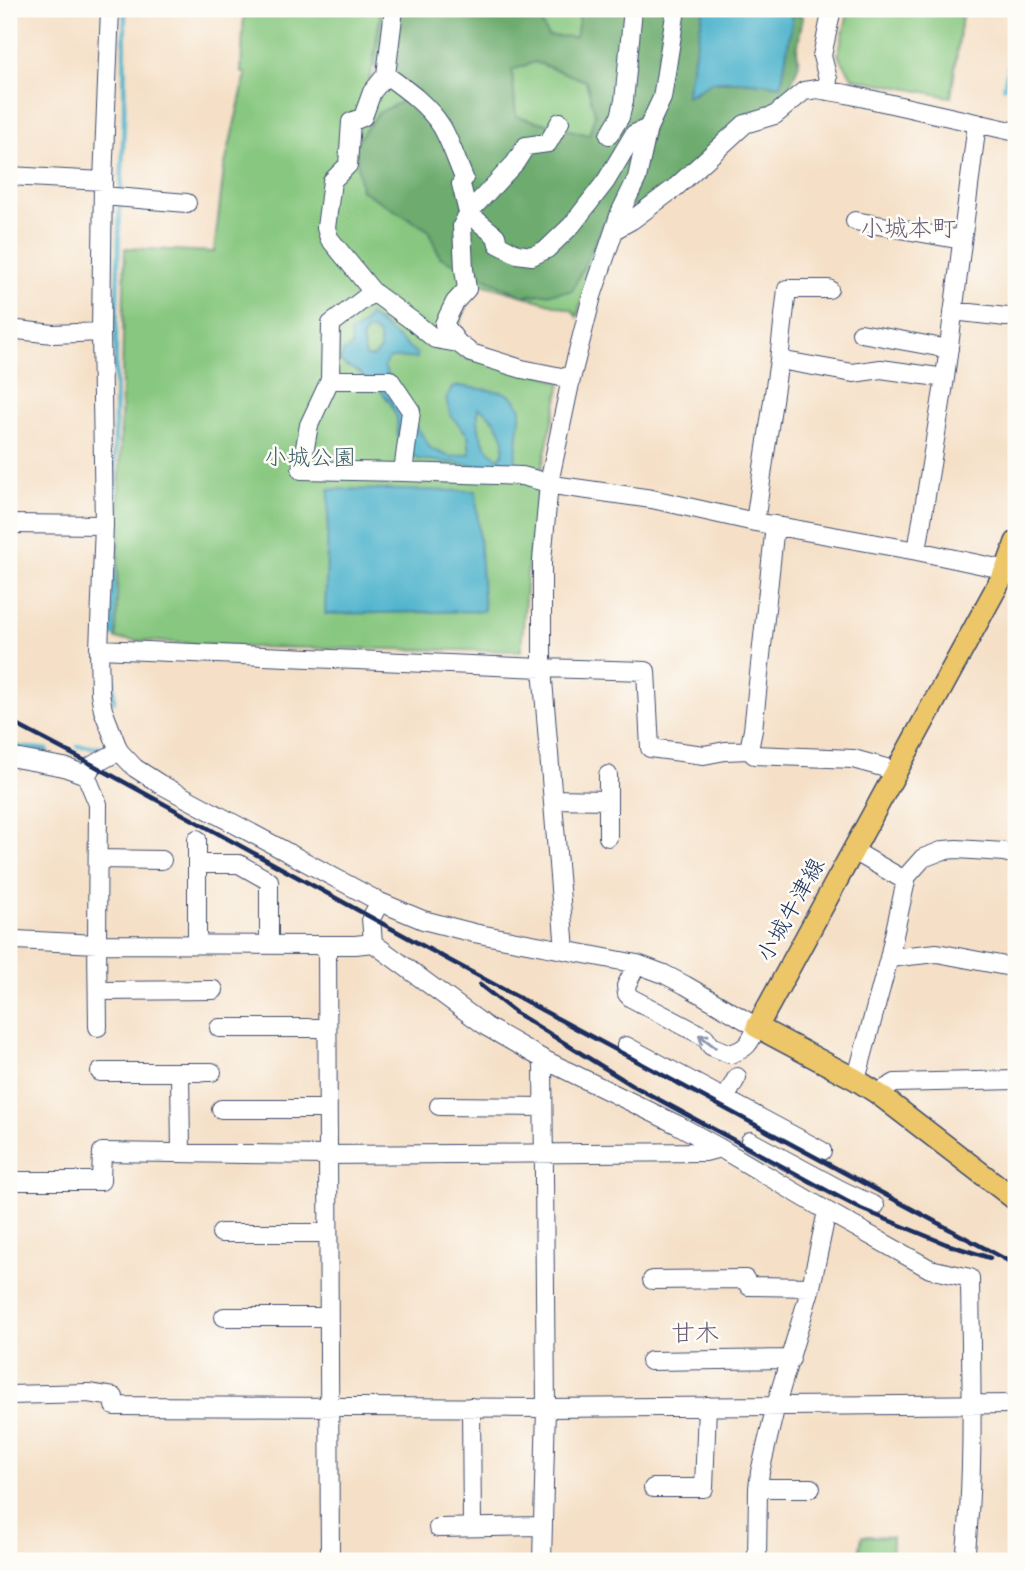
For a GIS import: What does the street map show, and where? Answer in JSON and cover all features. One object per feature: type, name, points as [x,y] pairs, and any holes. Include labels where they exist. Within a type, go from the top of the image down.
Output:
[{"type":"main road","name":"小城牛津線","points":[[757,1027],[897,771],[1011,571],[1016,542]]},
{"type":"main road","points":[[757,1027],[877,1093],[1016,1200]]},
{"type":"street","points":[[110,9],[103,189],[101,332],[104,525],[99,649],[103,710],[119,751],[135,768],[160,784],[380,902],[423,920],[474,933],[637,964],[664,974],[757,1027],[751,1041],[742,1051],[730,1054],[711,1046],[705,1037],[631,998],[627,994],[626,986],[637,964]]},
{"type":"street","points":[[394,9],[386,75],[372,92],[363,117],[351,122],[348,165],[332,181],[326,228],[329,238],[373,292],[435,339],[458,343]]},
{"type":"street","points":[[609,135],[620,117],[624,100],[633,9]]},
{"type":"street","points":[[565,950],[542,668],[544,482],[592,296],[620,213],[637,178],[648,128],[662,98],[676,9]]},
{"type":"street","points":[[822,90],[815,52],[823,9]]},
{"type":"street","points":[[822,90],[828,79],[822,56],[832,9]]},
{"type":"street","points":[[386,75],[416,97],[443,129],[464,178],[461,184],[468,213],[496,236],[498,244],[517,254],[532,256],[547,249],[572,225],[606,181],[634,134],[648,128]]},
{"type":"street","points":[[615,229],[677,187],[745,124],[775,115],[804,92],[822,90],[1016,132]]},
{"type":"street","points":[[560,122],[548,143],[526,146],[515,163],[468,213],[462,226],[467,289],[455,302],[444,324],[458,343],[471,353],[522,369],[571,379]]},
{"type":"street","points":[[917,551],[945,378],[977,123]]},
{"type":"street","points":[[9,176],[187,204]]},
{"type":"street","points":[[855,221],[962,240]]},
{"type":"street","points":[[755,522],[787,289],[829,289]]},
{"type":"street","points":[[373,292],[331,324],[330,380],[309,425],[301,470],[522,476],[652,499],[755,522],[1011,571]]},
{"type":"street","points":[[953,311],[1016,316]]},
{"type":"street","points":[[9,329],[53,334],[101,332]]},
{"type":"street","points":[[861,332],[949,349]]},
{"type":"street","points":[[779,360],[853,373],[881,369],[945,378]]},
{"type":"street","points":[[330,380],[390,380],[411,411],[403,472]]},
{"type":"street","points":[[9,524],[104,525]]},
{"type":"street","points":[[749,750],[775,525]]},
{"type":"street","points":[[99,649],[646,671],[650,748],[704,755],[749,750],[754,755],[853,759],[897,771]]},
{"type":"street","points":[[86,775],[93,765],[119,751]]},
{"type":"street","points":[[9,757],[64,767],[86,775],[98,804],[98,1027]]},
{"type":"street","points":[[608,775],[608,837]]},
{"type":"street","points":[[553,799],[608,800]]},
{"type":"street","points":[[197,839],[197,944]]},
{"type":"street","points":[[855,1079],[889,958],[907,876],[923,858],[944,850],[1004,852],[1016,855]]},
{"type":"street","points":[[854,851],[906,881]]},
{"type":"street","points":[[98,859],[162,860]]},
{"type":"street","points":[[197,864],[239,864],[269,880],[269,944]]},
{"type":"street","points":[[373,943],[371,918],[380,902]]},
{"type":"street","points":[[9,941],[97,944],[373,943],[487,1027],[543,1059],[678,1125],[930,1269],[970,1278],[969,1527],[965,1561]]},
{"type":"street","points":[[327,944],[330,1561]]},
{"type":"street","points":[[889,958],[937,953],[1016,968]]},
{"type":"street","points":[[98,990],[214,990]]},
{"type":"street","points":[[219,1028],[327,1028]]},
{"type":"street","points":[[626,1046],[786,1128],[819,1164],[875,1206]]},
{"type":"street","points":[[542,1561],[546,1408],[543,1059]]},
{"type":"street","points":[[100,1072],[212,1072]]},
{"type":"street","points":[[180,1072],[181,1153]]},
{"type":"street","points":[[726,1097],[737,1077]]},
{"type":"street","points":[[877,1093],[895,1083],[1016,1080]]},
{"type":"street","points":[[439,1106],[543,1107]]},
{"type":"street","points":[[220,1109],[327,1109]]},
{"type":"street","points":[[750,1142],[819,1164]]},
{"type":"street","points":[[9,1181],[101,1181],[102,1152],[327,1155],[705,1152],[720,1148]]},
{"type":"street","points":[[757,1561],[760,1472],[776,1405],[811,1287],[827,1212]]},
{"type":"street","points":[[221,1233],[328,1233]]},
{"type":"street","points":[[652,1280],[745,1279],[749,1286],[811,1287]]},
{"type":"street","points":[[224,1317],[328,1317]]},
{"type":"street","points":[[650,1361],[791,1359]]},
{"type":"street","points":[[9,1395],[88,1393],[114,1397],[114,1406],[546,1408],[1016,1404]]},
{"type":"street","points":[[653,1488],[704,1488],[707,1406]]},
{"type":"street","points":[[471,1407],[472,1527]]},
{"type":"street","points":[[758,1488],[811,1489]]},
{"type":"street","points":[[438,1528],[542,1525]]},
{"type":"green space","name":"小城公園","points":[[244,9],[381,9],[373,66],[367,85],[378,69],[388,9],[670,9],[653,103],[637,128],[634,173],[587,283],[577,317],[572,310],[475,282],[456,335],[561,383],[540,476],[528,562],[521,651],[245,647],[116,639],[125,248],[214,252],[224,169],[246,74],[241,72]]},
{"type":"green space","points":[[381,9],[548,9],[538,16],[548,36],[576,37],[580,14],[559,9],[666,9],[651,101],[631,126],[628,173],[572,291],[523,296],[440,257],[428,230],[361,190],[355,144],[378,113],[419,93],[373,66]],"holes":[[[535,62],[586,81],[595,114],[589,135],[516,116],[512,70]]]},
{"type":"green space","points":[[683,9],[704,9],[686,96],[711,82],[758,82],[781,86],[793,15],[803,16],[797,51],[799,64],[788,92],[775,108],[753,111],[676,182],[638,211],[631,204]]},
{"type":"green space","points":[[849,9],[963,9],[951,97],[853,78],[838,55]]},
{"type":"green space","points":[[862,1536],[892,1537],[891,1561],[858,1561]]},
{"type":"water","points":[[704,9],[789,9],[788,13],[793,15],[781,86],[724,81],[710,83],[686,96]]},
{"type":"water","points":[[369,315],[416,353],[417,358],[388,359],[384,367],[431,449],[451,457],[470,454],[468,435],[451,416],[446,399],[452,387],[503,392],[513,397],[521,409],[515,463],[480,466],[418,459],[403,447],[398,437],[397,418],[390,402],[357,371],[340,361],[343,352],[352,347],[350,333],[363,325]],"holes":[[[371,330],[378,334],[380,351],[374,357],[366,357],[362,340],[366,331]],[[478,408],[490,416],[503,437],[503,452],[499,459],[488,449],[481,437]]]},
{"type":"water","points":[[329,489],[476,491],[484,611],[325,614]]},
{"type":"waterway","points":[[121,193],[125,9]]},
{"type":"waterway","points":[[1004,87],[1016,33]]},
{"type":"waterway","points":[[113,635],[120,202]]},
{"type":"waterway","points":[[113,663],[114,701]]},
{"type":"waterway","points":[[9,746],[47,750]]},
{"type":"waterway","points":[[78,746],[102,747]]},
{"type":"railway","points":[[9,721],[1016,1265]]},
{"type":"railway","points":[[480,985],[516,1013],[632,1085],[861,1209],[946,1244],[990,1258]]},
{"type":"district","name":"小城本町","points":[[908,229]]},
{"type":"district","name":"甘木","points":[[695,1334]]}]
